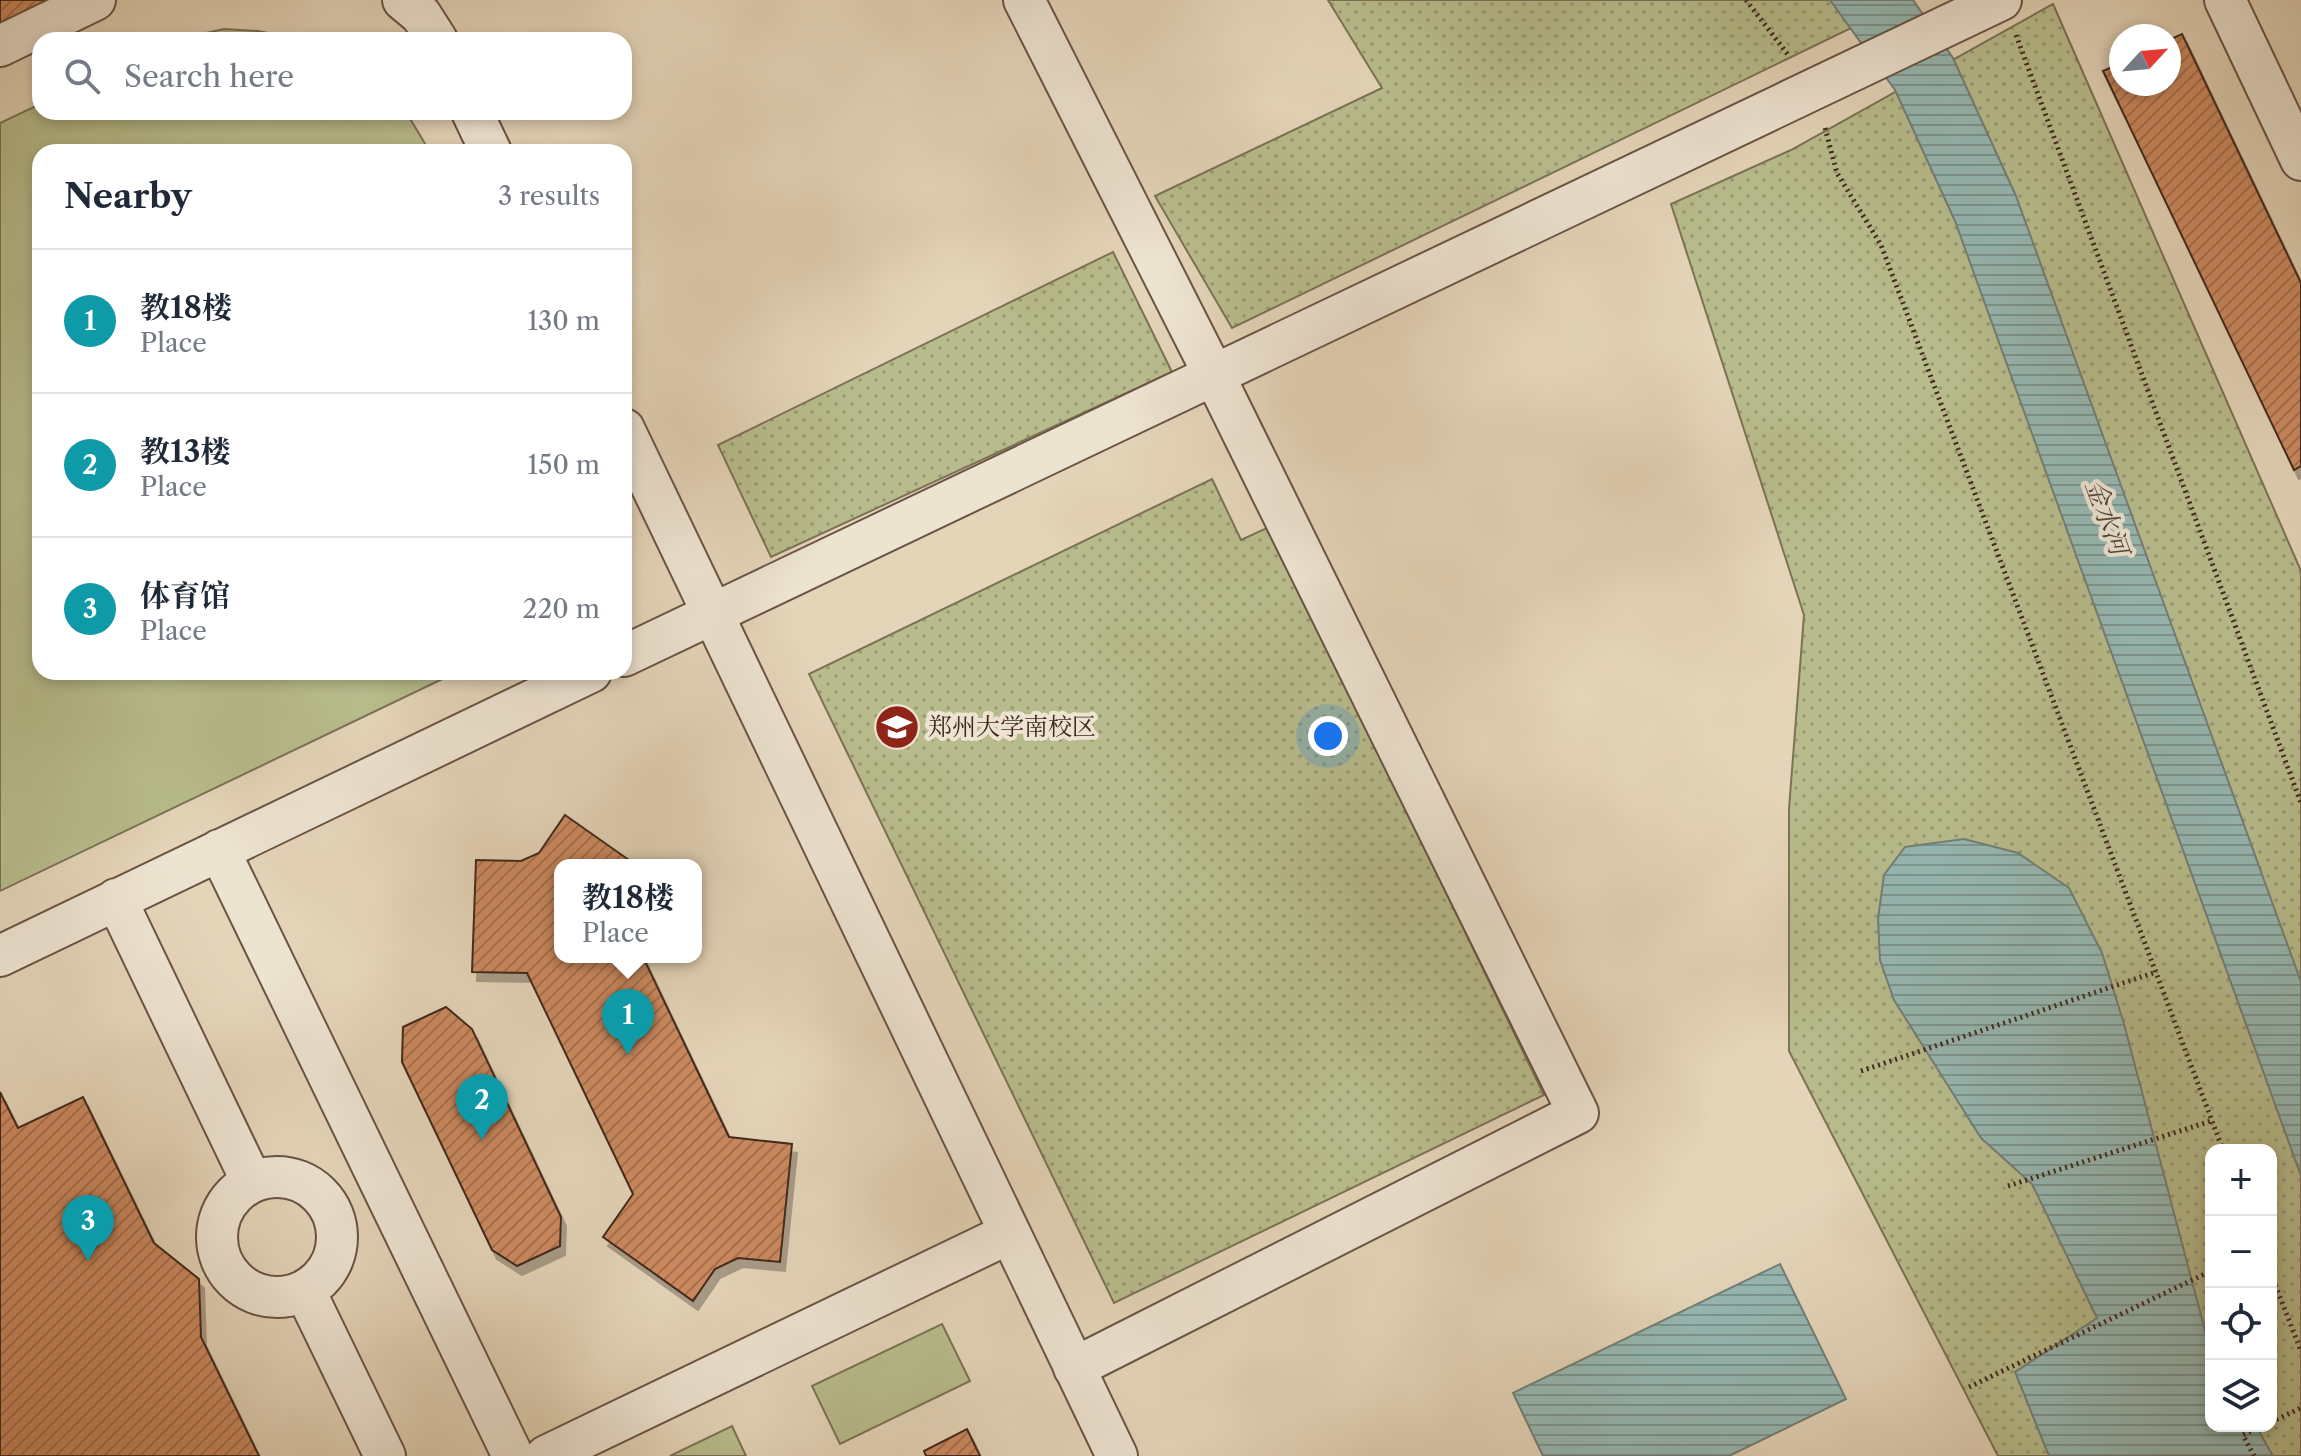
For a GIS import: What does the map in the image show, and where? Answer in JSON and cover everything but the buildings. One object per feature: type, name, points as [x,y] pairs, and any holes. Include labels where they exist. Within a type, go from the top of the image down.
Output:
[{"type":"lane","points":[[0,46],[95,0]]},
{"type":"lane","points":[[403,0],[421,15],[432,32]]},
{"type":"lane","points":[[1024,0],[1214,375],[1578,1113],[1074,1368]]},
{"type":"lane","points":[[2225,0],[2301,160]]},
{"type":"lane","points":[[632,652],[1814,88],[2007,15]]},
{"type":"lane","points":[[476,120],[487,144]]},
{"type":"lane","points":[[632,446],[1117,1456]]},
{"type":"lane","points":[[0,956],[574,680]]},
{"type":"lane","points":[[219,850],[513,1456]]},
{"type":"lane","points":[[116,899],[252,1182]]},
{"type":"lane","points":[[269,1177],[298,1181],[322,1197],[333,1213],[337,1232],[336,1251],[329,1269],[305,1291],[284,1297],[267,1297],[238,1283],[225,1268],[218,1249],[217,1229],[223,1210],[235,1194],[252,1182],[269,1177]]},
{"type":"lane","points":[[546,1456],[1010,1233]]},
{"type":"lane","points":[[305,1291],[385,1456]]},
{"type":"path","points":[[1746,0],[1814,88],[1837,173],[1881,245],[2221,1144]]},
{"type":"path","points":[[2007,15],[2301,803]]},
{"type":"path","points":[[1861,1071],[2156,972]]},
{"type":"path","points":[[2008,1186],[2211,1121]]},
{"type":"path","points":[[1969,1387],[2205,1274]]},
{"type":"path","points":[[2276,1288],[2301,1351]]},
{"type":"path","points":[[2277,1419],[2301,1408]]},
{"type":"path","points":[[2249,1432],[2243,1435],[2254,1456]]},
{"type":"green space","points":[[1328,0],[1909,0],[1232,328],[1155,196],[1382,88]]},
{"type":"green space","points":[[2053,4],[2301,571],[2301,1456],[1998,1456],[1789,1051],[1789,809],[1804,615],[1671,204],[1791,150]]},
{"type":"green space","points":[[224,29],[263,32],[211,32]]},
{"type":"green space","points":[[32,108],[32,120],[411,120],[425,144],[32,144],[32,680],[440,680],[0,891],[0,123]]},
{"type":"green space","points":[[1113,252],[1172,372],[771,557],[718,445]]},
{"type":"green space","points":[[1212,479],[1241,540],[1269,527],[1544,1095],[1114,1303],[809,674]]},
{"type":"green space","points":[[942,1324],[970,1381],[840,1444],[812,1386]]},
{"type":"green space","points":[[732,1426],[746,1456],[670,1456]]},
{"type":"water","name":"金水河","points":[[1830,0],[1913,0],[1953,58],[2016,196],[2301,982],[2301,1176],[1955,221],[1895,90]]},
{"type":"water","points":[[1964,839],[2018,853],[2069,888],[2102,953],[2124,1024],[2205,1330],[2205,1432],[2259,1432],[2273,1456],[2049,1456],[2015,1372],[2097,1318],[2032,1184],[1981,1138],[1894,1000],[1880,960],[1878,919],[1884,875],[1905,847]]},
{"type":"water","points":[[1780,1264],[1846,1399],[1729,1456],[1543,1456],[1513,1393]]},
{"type":"place","name":"郑州大学南校区","points":[[897,727]]},
{"type":"place","name":"教18楼","points":[[628,1055]]},
{"type":"place","name":"教13楼","points":[[482,1140]]},
{"type":"place","name":"体育馆","points":[[88,1261]]}]
